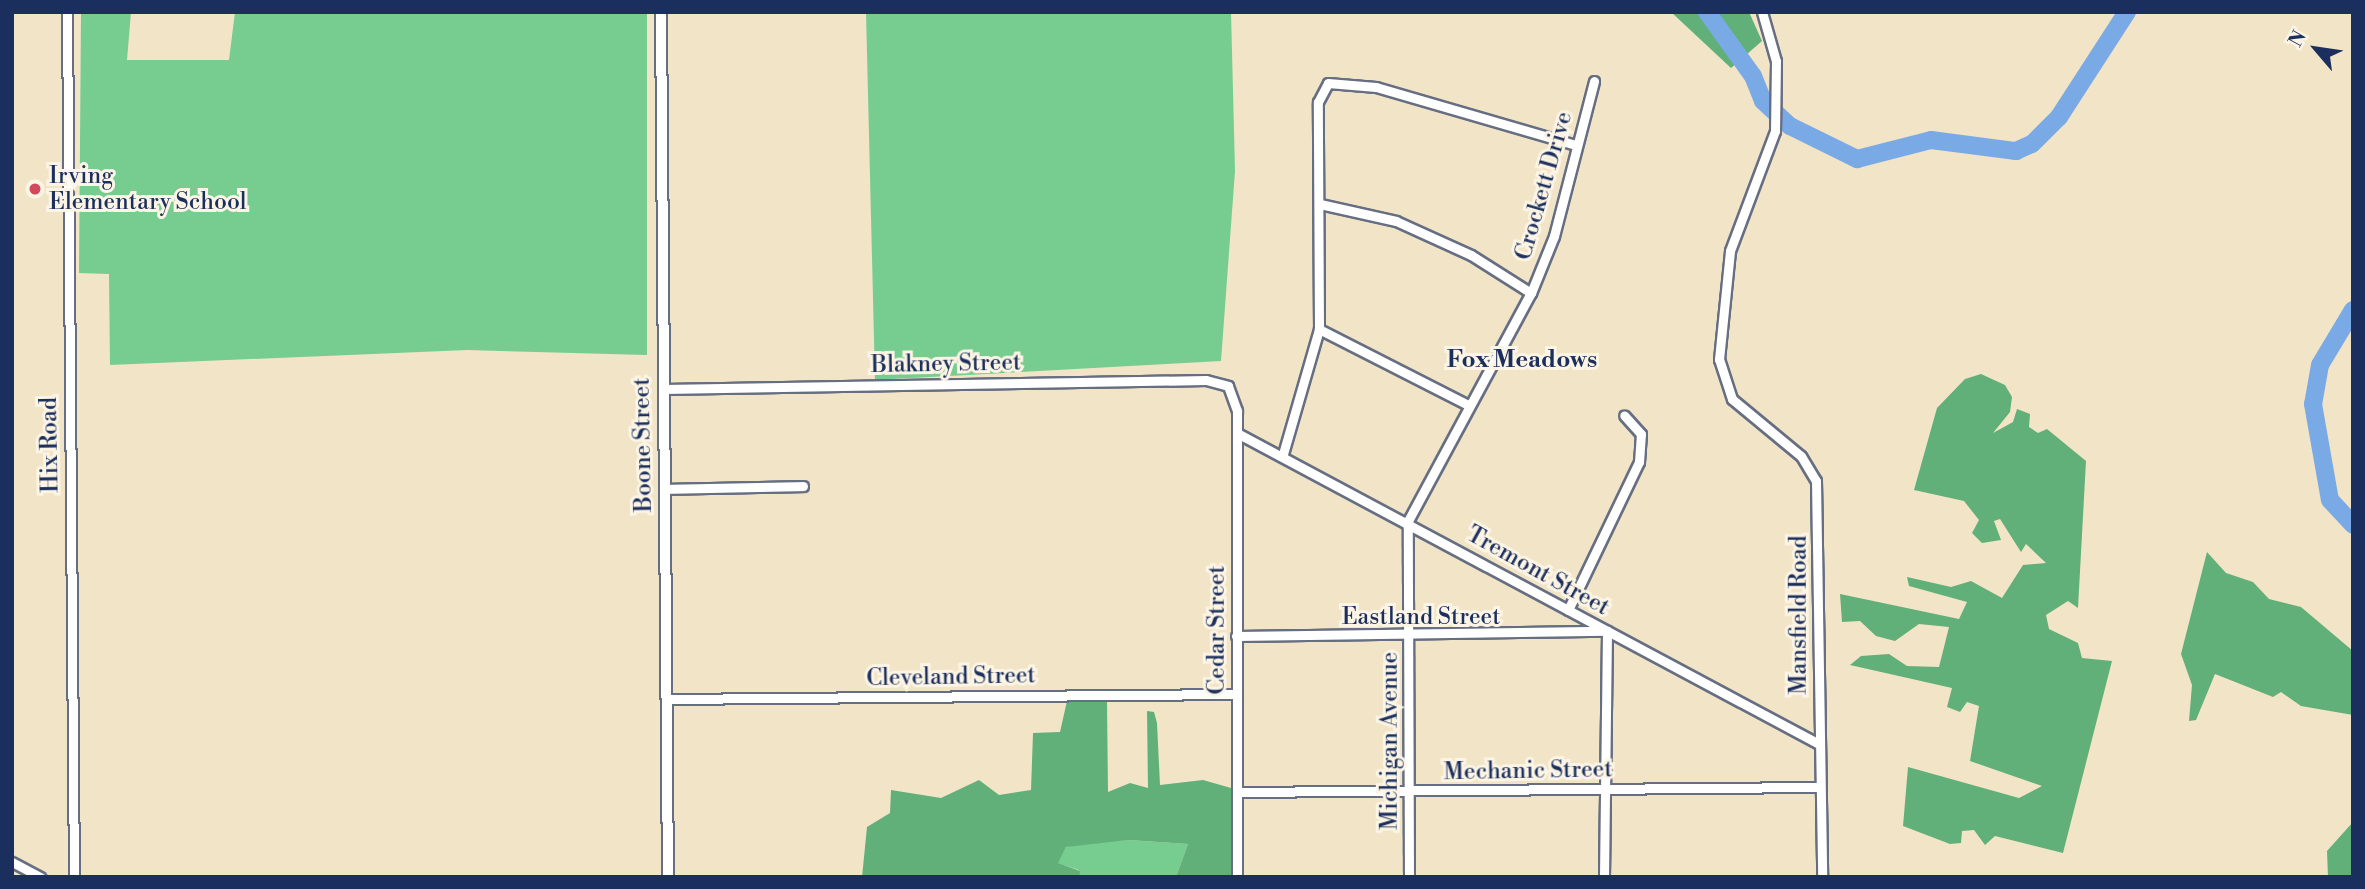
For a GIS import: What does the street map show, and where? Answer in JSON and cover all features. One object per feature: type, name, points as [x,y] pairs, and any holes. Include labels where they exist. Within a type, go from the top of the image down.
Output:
[{"type":"street","name":"Hix Road","points":[[67,12],[74,877]]},
{"type":"street","name":"Boone Street","points":[[661,12],[668,877]]},
{"type":"street","name":"Mansfield Road","points":[[1762,12],[1776,61],[1775,131],[1728,264],[1718,348],[1728,393],[1801,456],[1816,481],[1822,877]]},
{"type":"street","points":[[1283,454],[1319,329],[1318,102],[1328,83],[1341,79],[1576,145]]},
{"type":"street","name":"Crockett Drive","points":[[1408,522],[1531,293],[1554,236],[1594,80]]},
{"type":"street","points":[[1320,204],[1396,221],[1471,255],[1531,293]]},
{"type":"street","points":[[1319,329],[1470,406]]},
{"type":"street","name":"Blakney Street","points":[[663,389],[1197,380],[1228,386]]},
{"type":"street","name":"Cedar Street","points":[[1228,386],[1236,402],[1237,433],[1237,877]]},
{"type":"street","points":[[1569,610],[1639,462],[1641,434],[1624,415]]},
{"type":"street","name":"Tremont Street","points":[[1237,433],[1283,454],[1819,744]]},
{"type":"street","points":[[666,489],[803,486]]},
{"type":"street","name":"Michigan Avenue","points":[[1408,522],[1409,877]]},
{"type":"street","points":[[1604,877],[1607,631]]},
{"type":"street","name":"Eastland Street","points":[[1236,636],[1409,636],[1607,631]]},
{"type":"street","name":"Cleveland Street","points":[[666,699],[1236,694]]},
{"type":"street","name":"Mechanic Street","points":[[1237,792],[1820,788]]},
{"type":"street","points":[[12,862],[40,877]]},
{"type":"green space","points":[[81,12],[131,12],[127,60],[229,60],[235,12],[647,12],[647,355],[467,350],[110,365],[109,274],[79,273]]},
{"type":"green space","points":[[866,12],[1231,12],[1235,171],[1221,361],[875,380]]},
{"type":"green space","points":[[1671,12],[1749,12],[1762,41],[1731,68]]},
{"type":"green space","points":[[1981,374],[2005,385],[2012,397],[2010,412],[1993,433],[2013,422],[2017,409],[2030,414],[2029,427],[2038,433],[2047,429],[2086,461],[2078,608],[2068,601],[2046,615],[2049,629],[2078,643],[2082,658],[2112,661],[2063,853],[1995,836],[1985,845],[1974,830],[1962,831],[1961,843],[1950,844],[1903,826],[1908,767],[2019,798],[2042,786],[1970,761],[1979,706],[1967,702],[1960,712],[1947,707],[1952,688],[1850,665],[1861,656],[1889,654],[1907,666],[1939,667],[1949,627],[1919,624],[1895,641],[1876,636],[1860,621],[1842,622],[1840,594],[1959,619],[1967,602],[1909,586],[1907,577],[1951,587],[1971,581],[2002,598],[2023,565],[2046,563],[2026,544],[2021,552],[2000,519],[1994,521],[2001,540],[1982,543],[1972,533],[1979,520],[1964,501],[1914,490],[1937,408],[1965,379]]},
{"type":"green space","points":[[2207,552],[2226,573],[2253,582],[2269,599],[2301,607],[2353,651],[2353,715],[2301,706],[2281,692],[2273,697],[2215,674],[2196,720],[2189,721],[2192,685],[2181,654]]},
{"type":"green space","points":[[1067,701],[1107,701],[1108,792],[1130,783],[1148,788],[1147,711],[1154,712],[1157,723],[1160,785],[1203,780],[1231,788],[1233,877],[1176,877],[1188,844],[1128,840],[1066,847],[1058,863],[1080,871],[1079,877],[862,877],[867,827],[890,813],[891,790],[941,798],[979,780],[999,795],[1031,790],[1033,733],[1060,732]]},
{"type":"green space","points":[[2353,822],[2353,877],[2328,877],[2327,851]]},
{"type":"green space","points":[[1128,840],[1188,844],[1176,877],[1079,877],[1079,870],[1057,863],[1066,847],[1084,842]]},
{"type":"waterway","points":[[1707,12],[1753,76],[1763,101],[1790,126],[1857,159],[1931,140],[2016,151],[2032,144],[2059,117],[2127,12]]},
{"type":"waterway","points":[[2353,310],[2320,365],[2313,404],[2330,500],[2353,525]]},
{"type":"place","name":"Irving Elementary School","points":[[35,189]]},
{"type":"district","name":"Fox Meadows","points":[[1522,361]]}]
